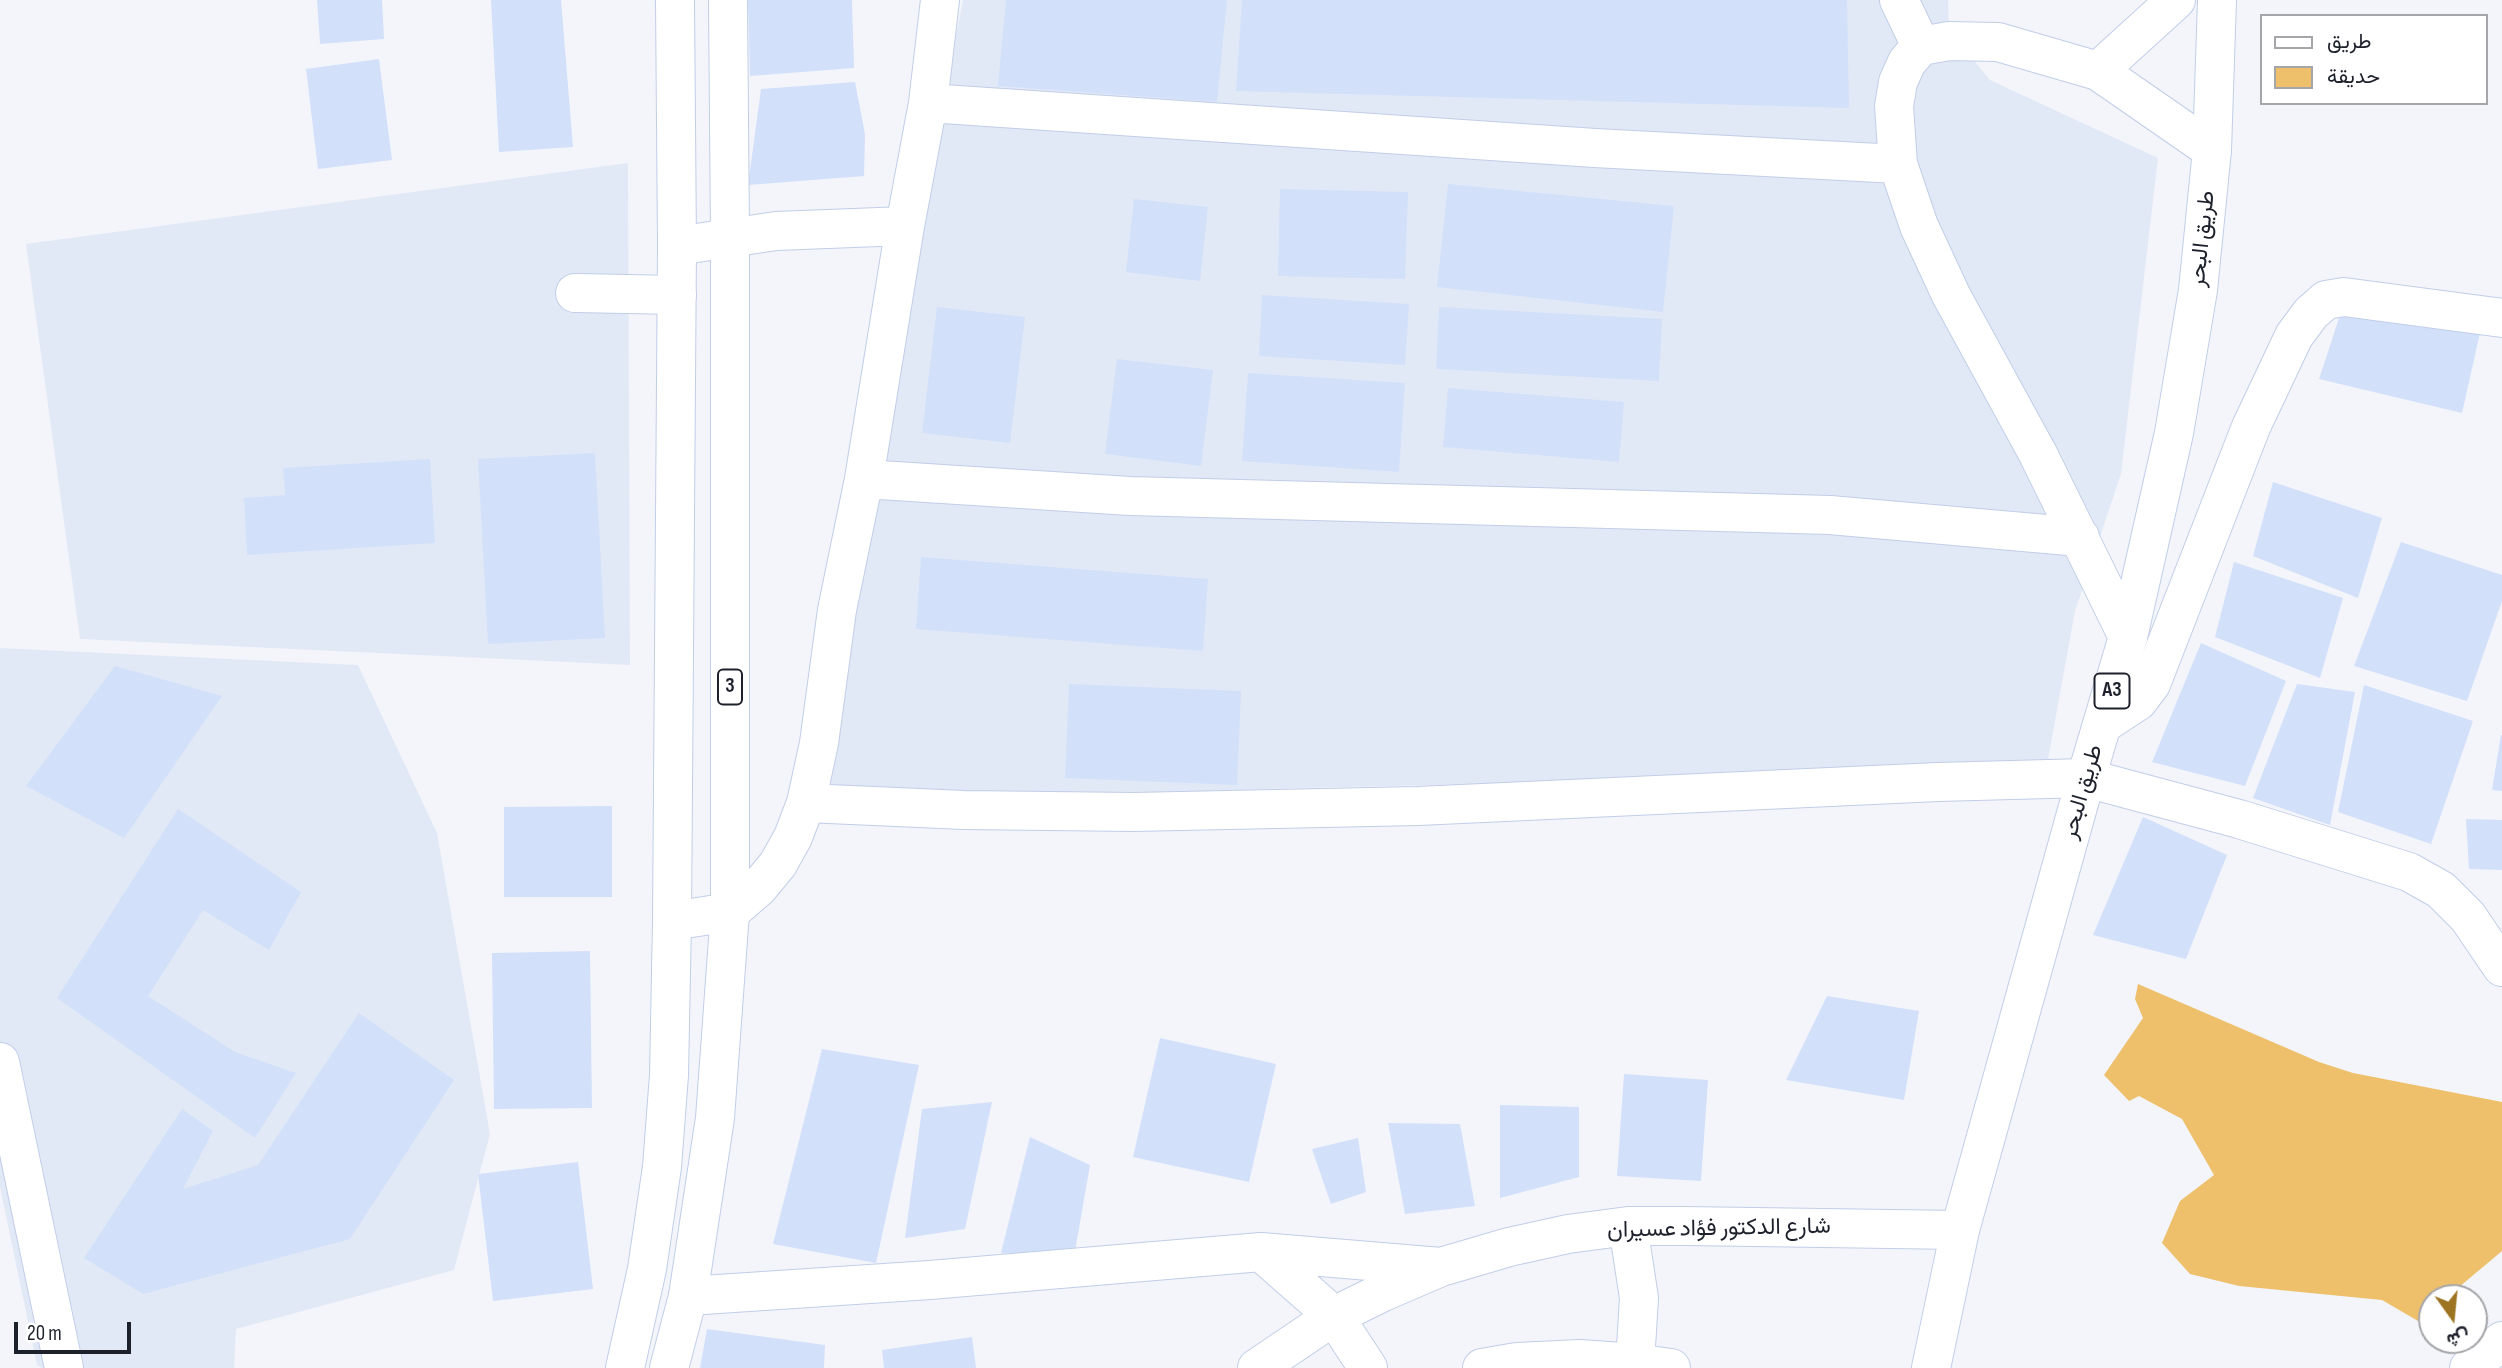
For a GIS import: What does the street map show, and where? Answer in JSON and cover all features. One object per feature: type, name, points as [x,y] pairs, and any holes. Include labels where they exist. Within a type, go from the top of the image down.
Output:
[{"type":"main road","points":[[625,1368],[647,1269],[662,1167],[669,1075],[677,295],[675,0]]},
{"type":"main road","name":"3","points":[[669,1368],[688,1296],[715,1118],[730,912],[728,0]]},
{"type":"main road","points":[[672,920],[730,912],[759,887],[778,864],[793,837],[806,803],[819,743],[837,610],[864,479],[928,103],[940,0]]},
{"type":"main road","points":[[1899,0],[1922,46]]},
{"type":"main road","points":[[2098,71],[2176,0]]},
{"type":"main road","name":"طريق البحر","points":[[1931,1368],[1960,1230],[2086,778],[2129,636],[2178,407],[2198,290],[2212,150],[2217,0]]},
{"type":"main road","points":[[2129,636],[2038,454],[1951,295],[1919,226],[1898,164],[1895,106],[1898,82],[1907,62],[1922,46],[1949,41],[1998,42],[2098,71],[2212,150]]},
{"type":"main road","points":[[928,103],[1595,148],[1898,164]]},
{"type":"main road","points":[[677,246],[730,237],[823,228],[905,226]]},
{"type":"main road","points":[[575,293],[677,295]]},
{"type":"main road","points":[[2103,724],[2138,701],[2151,684],[2251,427],[2294,336],[2311,313],[2326,300],[2344,297],[2502,318]]},
{"type":"main road","points":[[864,479],[1130,496],[1829,515],[2080,537]]},
{"type":"main road","points":[[806,803],[964,810],[1160,812],[1418,806],[1938,782],[2086,778],[2239,819],[2409,872],[2441,890],[2468,917],[2502,967]]},
{"type":"main road","points":[[0,1062],[64,1368]]},
{"type":"main road","points":[[1482,1368],[1517,1362],[1580,1359],[1653,1365],[1639,1298],[1629,1226]]},
{"type":"main road","name":"شارع الدكتور فؤاد عسيران","points":[[1257,1368],[1334,1316],[1441,1267],[1509,1247],[1568,1234],[1629,1226],[1960,1230]]},
{"type":"main road","points":[[1261,1252],[1334,1316],[1368,1368]]},
{"type":"main road","points":[[688,1296],[930,1280],[1261,1252],[1441,1267]]},
{"type":"main road","points":[[2469,1368],[2502,1341]]},
{"type":"shaded area","points":[[963,0],[1948,0],[1949,30],[1990,80],[2158,158],[2121,474],[2075,611],[2047,765],[1760,778],[1096,795],[825,789],[900,321]]},
{"type":"shaded area","points":[[628,163],[630,665],[80,639],[26,244]]},
{"type":"shaded area","points":[[0,648],[358,665],[437,833],[490,1134],[454,1270],[236,1329],[234,1368],[42,1368],[37,1365],[0,1187]]},
{"type":"green space","points":[[2138,984],[2319,1062],[2353,1073],[2502,1102],[2502,1251],[2463,1284],[2418,1284],[2418,1321],[2382,1300],[2239,1286],[2190,1274],[2162,1243],[2180,1201],[2214,1175],[2182,1119],[2139,1096],[2129,1101],[2104,1075],[2143,1018],[2135,999]]},
{"type":"building","points":[[317,0],[382,0],[384,39],[320,44]]},
{"type":"building","points":[[491,0],[561,0],[573,147],[499,152]]},
{"type":"building","points":[[748,0],[852,0],[854,68],[750,76]]},
{"type":"building","points":[[1006,0],[1227,0],[1217,102],[998,86]]},
{"type":"building","points":[[1242,0],[1847,0],[1849,108],[1236,91]]},
{"type":"building","points":[[379,59],[392,160],[318,169],[306,69]]},
{"type":"building","points":[[855,82],[865,134],[864,176],[748,185],[761,89]]},
{"type":"building","points":[[1448,184],[1674,206],[1663,312],[1437,287]]},
{"type":"building","points":[[1280,189],[1408,192],[1405,279],[1278,276]]},
{"type":"building","points":[[1134,199],[1208,207],[1200,281],[1126,272]]},
{"type":"building","points":[[1262,295],[1409,304],[1405,365],[1259,356]]},
{"type":"building","points":[[2343,306],[2480,333],[2462,413],[2319,379]]},
{"type":"building","points":[[937,307],[1025,317],[1010,443],[922,433]]},
{"type":"building","points":[[1439,307],[1662,319],[1659,381],[1436,369]]},
{"type":"building","points":[[1117,359],[1213,370],[1201,466],[1105,454]]},
{"type":"building","points":[[1248,373],[1405,383],[1399,472],[1242,461]]},
{"type":"building","points":[[1448,388],[1624,402],[1619,462],[1443,447]]},
{"type":"building","points":[[595,453],[605,638],[488,644],[478,459]]},
{"type":"building","points":[[430,459],[435,543],[247,555],[244,498],[285,495],[283,468]]},
{"type":"building","points":[[2273,482],[2382,518],[2358,598],[2253,556]]},
{"type":"building","points":[[2401,542],[2502,575],[2502,601],[2467,701],[2354,666]]},
{"type":"building","points":[[921,557],[1208,579],[1203,651],[916,629]]},
{"type":"building","points":[[2234,562],[2343,598],[2320,678],[2215,637]]},
{"type":"building","points":[[2201,643],[2286,681],[2245,786],[2152,762]]},
{"type":"building","points":[[115,666],[222,696],[124,838],[26,786]]},
{"type":"building","points":[[1069,684],[1241,691],[1237,785],[1065,778]]},
{"type":"building","points":[[2297,684],[2355,692],[2330,825],[2253,798]]},
{"type":"building","points":[[2364,685],[2473,721],[2431,844],[2338,812]]},
{"type":"building","points":[[2502,735],[2502,791],[2492,790]]},
{"type":"building","points":[[612,806],[612,897],[504,897],[504,807]]},
{"type":"building","points":[[178,809],[301,892],[269,950],[203,910],[148,996],[235,1052],[296,1073],[255,1138],[57,998]]},
{"type":"building","points":[[2143,817],[2227,855],[2186,959],[2093,935]]},
{"type":"building","points":[[2466,819],[2502,820],[2502,870],[2469,869]]},
{"type":"building","points":[[590,951],[592,1108],[494,1109],[492,953]]},
{"type":"building","points":[[1827,996],[1919,1011],[1904,1100],[1786,1080]]},
{"type":"building","points":[[359,1013],[454,1080],[350,1239],[143,1294],[84,1258],[182,1109],[213,1131],[183,1189],[258,1165]]},
{"type":"building","points":[[1160,1038],[1276,1064],[1249,1182],[1133,1157]]},
{"type":"building","points":[[822,1049],[919,1065],[876,1263],[773,1244]]},
{"type":"building","points":[[1624,1074],[1708,1080],[1701,1181],[1617,1176]]},
{"type":"building","points":[[992,1102],[965,1229],[905,1238],[922,1109]]},
{"type":"building","points":[[1500,1105],[1579,1107],[1579,1177],[1500,1198]]},
{"type":"building","points":[[1388,1123],[1460,1124],[1475,1206],[1405,1214]]},
{"type":"building","points":[[1030,1137],[1090,1165],[1074,1257],[1001,1253]]},
{"type":"building","points":[[1358,1138],[1366,1192],[1331,1204],[1312,1149]]},
{"type":"building","points":[[578,1162],[593,1289],[493,1301],[478,1174]]},
{"type":"building","points":[[707,1329],[825,1345],[824,1368],[700,1368]]},
{"type":"building","points":[[972,1337],[976,1368],[884,1368],[882,1350]]}]
